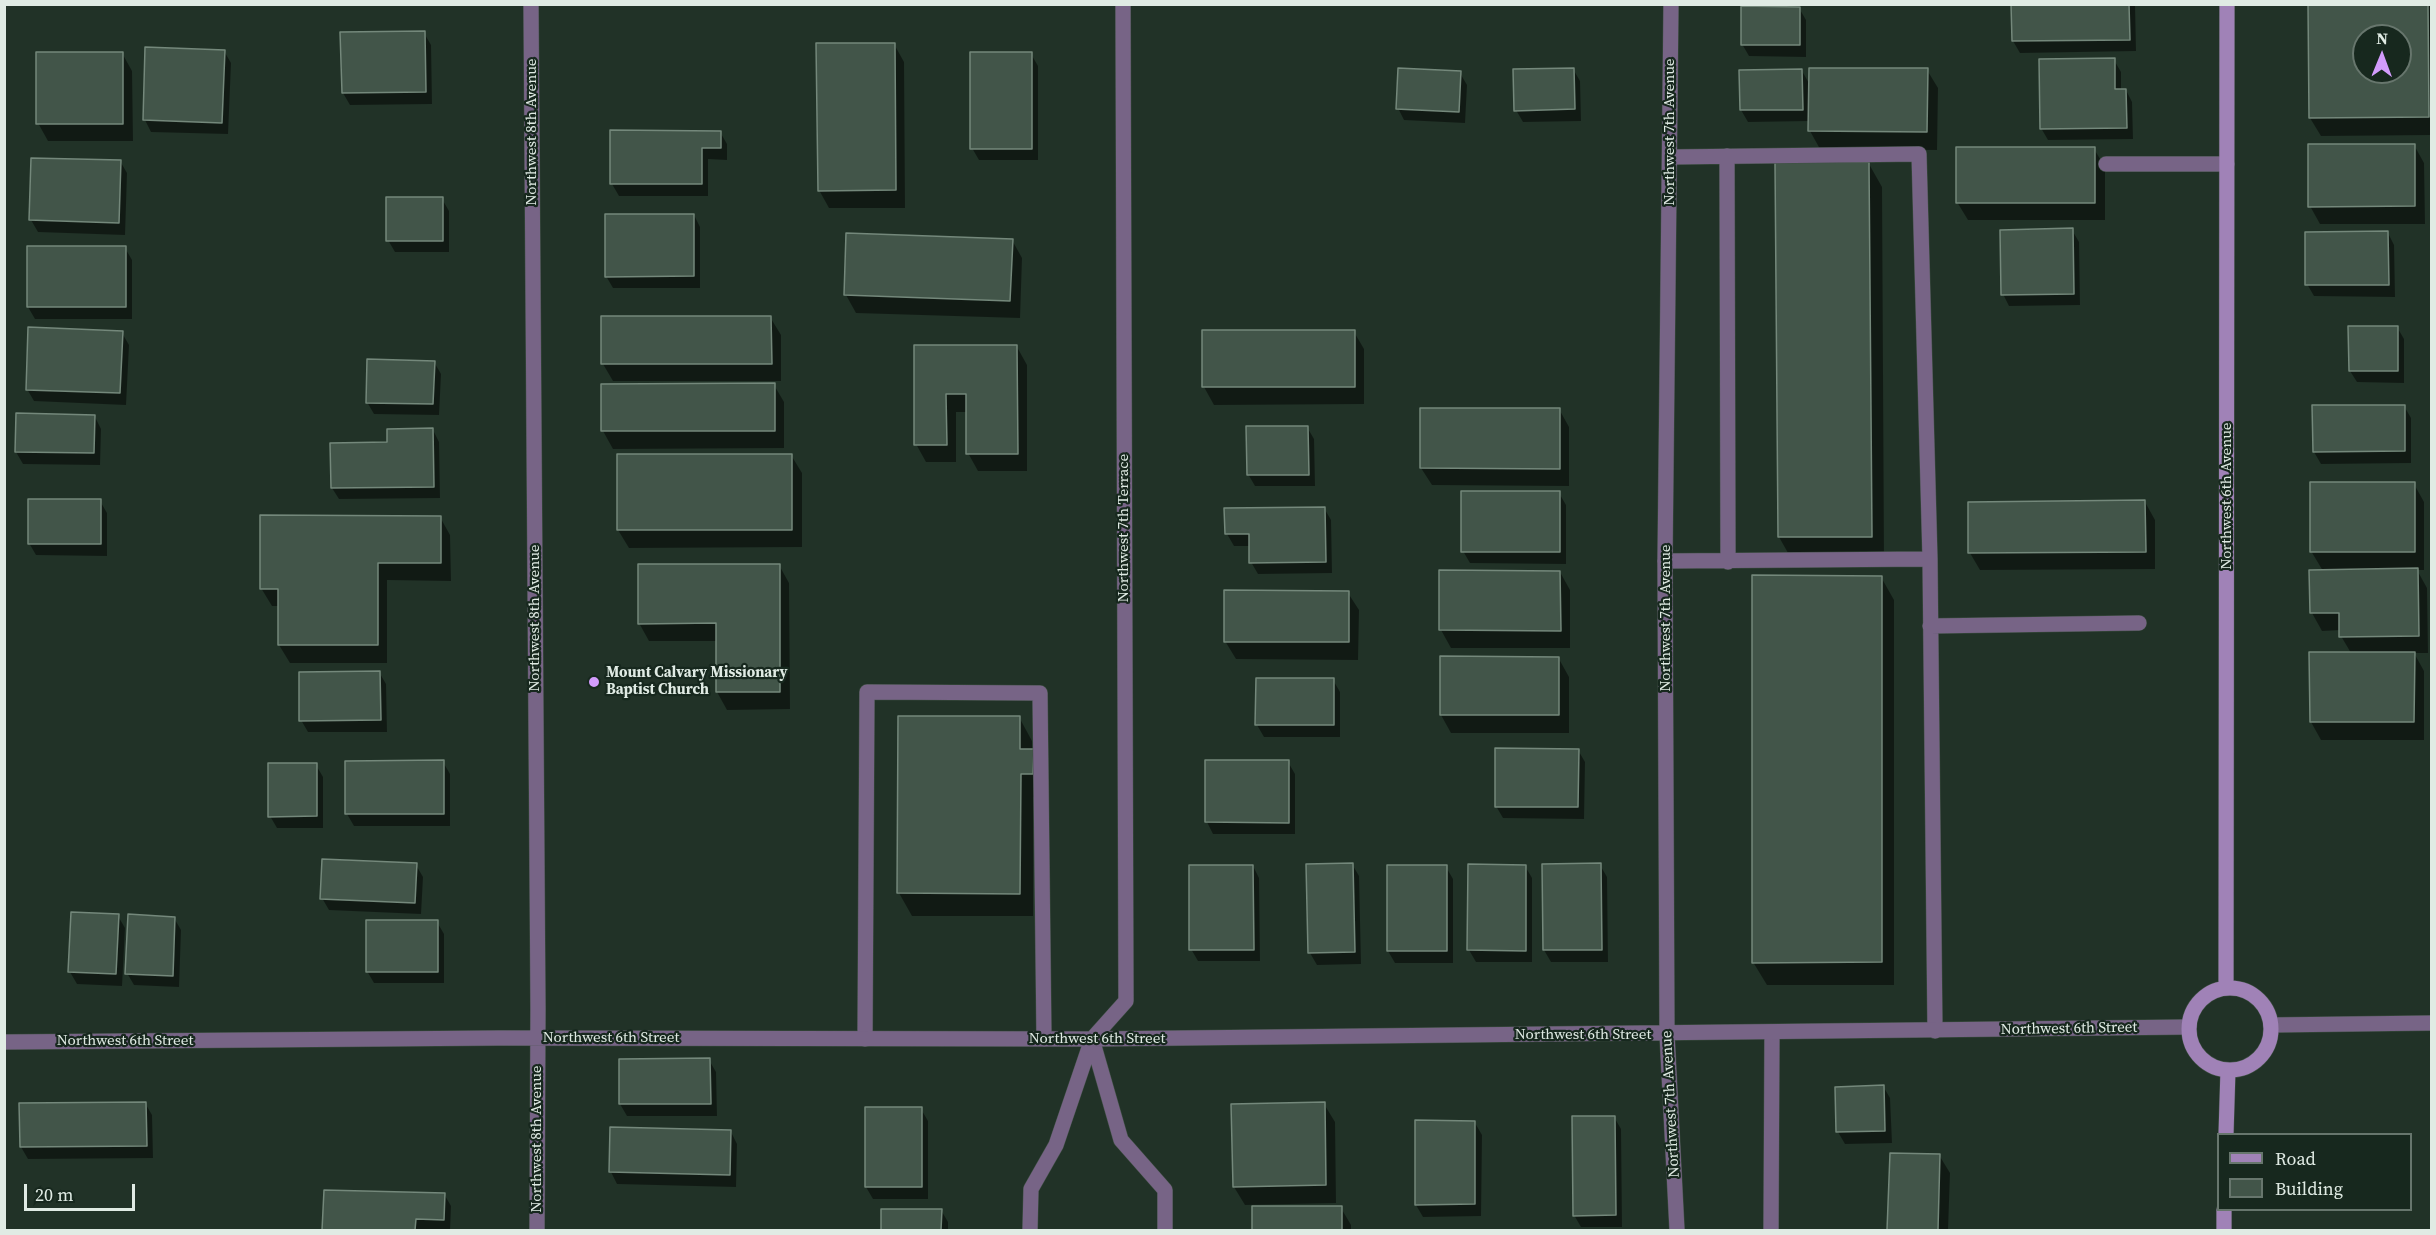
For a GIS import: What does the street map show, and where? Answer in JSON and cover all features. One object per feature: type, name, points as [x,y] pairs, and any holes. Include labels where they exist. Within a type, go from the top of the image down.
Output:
[{"type":"street","name":"Northwest 8th Avenue","points":[[531,4],[538,1038],[537,1230]]},
{"type":"street","name":"Northwest 7th Terrace","points":[[1092,1039],[1126,1001],[1123,4]]},
{"type":"street","name":"Northwest 7th Avenue","points":[[1671,4],[1665,561],[1667,1034],[1677,1230]]},
{"type":"street","name":"Northwest 6th Avenue","points":[[2226,988],[2227,4]]},
{"type":"street","points":[[1670,157],[1919,154],[1930,559],[1935,1031]]},
{"type":"street","points":[[1727,156],[1728,562]]},
{"type":"street","points":[[2106,164],[2227,164]]},
{"type":"street","points":[[1665,561],[1930,559]]},
{"type":"street","points":[[1930,626],[2139,623]]},
{"type":"street","points":[[865,1039],[864,868],[867,692],[1040,693],[1044,1039]]},
{"type":"street","points":[[2239,989],[2256,998],[2268,1012],[2271,1025],[2270,1038],[2264,1051],[2254,1062],[2242,1068],[2228,1070],[2215,1067],[2200,1056],[2190,1040],[2189,1027],[2196,1005],[2204,996],[2215,990],[2239,989]]},
{"type":"street","points":[[2271,1025],[2432,1023]]},
{"type":"street","name":"Northwest 6th Street","points":[[4,1042],[538,1038],[1092,1039],[2189,1027]]},
{"type":"street","points":[[1771,1230],[1772,1033]]},
{"type":"street","points":[[1030,1230],[1031,1190],[1056,1145],[1092,1039]]},
{"type":"street","points":[[1092,1039],[1121,1140],[1165,1190],[1165,1230]]},
{"type":"street","points":[[2226,1133],[2228,1070]]},
{"type":"street","points":[[2224,1211],[2224,1230]]},
{"type":"building","points":[[2011,4],[2129,4],[2130,40],[2012,41]]},
{"type":"building","points":[[2308,4],[2428,4],[2429,117],[2309,118]]},
{"type":"building","points":[[1741,6],[1800,7],[1800,45],[1741,45]]},
{"type":"building","points":[[425,31],[426,92],[342,93],[340,32]]},
{"type":"building","points":[[816,43],[895,43],[896,190],[818,191]]},
{"type":"building","points":[[145,47],[225,50],[222,123],[143,120]]},
{"type":"building","points":[[36,52],[123,52],[123,124],[36,124]]},
{"type":"building","points":[[970,52],[1032,52],[1032,149],[970,149]]},
{"type":"building","points":[[2115,58],[2115,89],[2126,89],[2127,128],[2040,129],[2039,59]]},
{"type":"building","points":[[1398,68],[1461,71],[1459,112],[1396,109]]},
{"type":"building","points":[[1574,68],[1575,109],[1514,111],[1513,69]]},
{"type":"building","points":[[1809,68],[1928,68],[1927,132],[1808,131]]},
{"type":"building","points":[[1802,69],[1803,110],[1740,110],[1739,70]]},
{"type":"building","points":[[610,130],[721,131],[721,148],[702,148],[702,184],[610,184]]},
{"type":"building","points":[[2308,144],[2415,144],[2415,206],[2308,207]]},
{"type":"building","points":[[1956,147],[2095,147],[2095,203],[1956,203]]},
{"type":"building","points":[[31,158],[121,160],[119,223],[29,220]]},
{"type":"building","points":[[1775,162],[1869,162],[1872,537],[1778,537]]},
{"type":"building","points":[[386,197],[443,197],[443,241],[386,241]]},
{"type":"building","points":[[605,214],[694,214],[694,276],[605,277]]},
{"type":"building","points":[[2073,228],[2074,294],[2001,295],[2000,230]]},
{"type":"building","points":[[2388,231],[2389,285],[2305,285],[2305,232]]},
{"type":"building","points":[[846,233],[1013,239],[1010,301],[844,295]]},
{"type":"building","points":[[27,246],[126,246],[126,307],[27,307]]},
{"type":"building","points":[[601,316],[771,316],[772,364],[601,364]]},
{"type":"building","points":[[2348,326],[2398,326],[2398,371],[2349,371]]},
{"type":"building","points":[[28,327],[123,331],[120,393],[26,390]]},
{"type":"building","points":[[1202,330],[1355,330],[1355,387],[1202,387]]},
{"type":"building","points":[[914,345],[1017,345],[1018,454],[966,454],[966,394],[946,394],[947,445],[914,445]]},
{"type":"building","points":[[367,359],[435,361],[433,404],[366,403]]},
{"type":"building","points":[[775,383],[775,431],[601,431],[601,384]]},
{"type":"building","points":[[2312,405],[2405,405],[2405,451],[2313,452]]},
{"type":"building","points":[[1420,408],[1560,408],[1560,469],[1420,468]]},
{"type":"building","points":[[16,413],[95,415],[94,453],[15,452]]},
{"type":"building","points":[[1246,426],[1308,426],[1309,475],[1247,475]]},
{"type":"building","points":[[433,428],[434,487],[331,488],[330,443],[387,442],[387,429]]},
{"type":"building","points":[[617,454],[792,454],[792,530],[617,530]]},
{"type":"building","points":[[2310,482],[2415,482],[2415,552],[2310,552]]},
{"type":"building","points":[[1461,491],[1560,491],[1560,552],[1461,552]]},
{"type":"building","points":[[28,499],[101,499],[101,544],[28,544]]},
{"type":"building","points":[[2145,500],[2146,552],[1968,553],[1968,502]]},
{"type":"building","points":[[1325,507],[1326,562],[1249,563],[1249,534],[1225,534],[1224,508]]},
{"type":"building","points":[[260,515],[441,516],[441,563],[378,563],[378,645],[278,645],[278,589],[260,589]]},
{"type":"building","points":[[638,564],[780,564],[780,692],[716,692],[716,623],[638,624]]},
{"type":"building","points":[[2418,568],[2419,636],[2339,637],[2339,613],[2310,613],[2309,570]]},
{"type":"building","points":[[1439,570],[1560,571],[1561,631],[1439,630]]},
{"type":"building","points":[[1752,575],[1882,576],[1882,962],[1752,963]]},
{"type":"building","points":[[1224,590],[1349,591],[1349,642],[1224,642]]},
{"type":"building","points":[[2309,652],[2415,652],[2414,722],[2310,722]]},
{"type":"building","points":[[1440,656],[1559,657],[1559,715],[1440,715]]},
{"type":"building","points":[[380,671],[381,720],[299,721],[299,672]]},
{"type":"building","points":[[1256,678],[1334,678],[1334,725],[1255,725]]},
{"type":"building","points":[[898,716],[1020,716],[1020,749],[1034,749],[1033,774],[1021,774],[1020,894],[897,893]]},
{"type":"building","points":[[1495,748],[1579,749],[1578,807],[1495,807]]},
{"type":"building","points":[[444,760],[444,814],[345,814],[345,761]]},
{"type":"building","points":[[1205,760],[1289,760],[1289,823],[1205,822]]},
{"type":"building","points":[[268,763],[317,763],[317,816],[268,817]]},
{"type":"building","points":[[322,859],[417,863],[415,903],[320,899]]},
{"type":"building","points":[[1353,863],[1355,952],[1308,953],[1306,864]]},
{"type":"building","points":[[1601,863],[1602,950],[1543,950],[1542,864]]},
{"type":"building","points":[[1468,864],[1526,865],[1526,951],[1467,950]]},
{"type":"building","points":[[1189,865],[1253,865],[1254,950],[1189,950]]},
{"type":"building","points":[[1387,865],[1447,865],[1447,951],[1387,951]]},
{"type":"building","points":[[71,912],[119,914],[116,974],[68,972]]},
{"type":"building","points":[[128,914],[175,917],[173,976],[125,974]]},
{"type":"building","points":[[366,920],[438,920],[438,972],[366,972]]},
{"type":"building","points":[[710,1058],[711,1104],[619,1104],[619,1059]]},
{"type":"building","points":[[1884,1085],[1885,1131],[1836,1132],[1835,1087]]},
{"type":"building","points":[[146,1102],[147,1146],[20,1147],[19,1103]]},
{"type":"building","points":[[1325,1102],[1326,1185],[1233,1187],[1231,1104]]},
{"type":"building","points":[[865,1107],[922,1107],[922,1187],[865,1187]]},
{"type":"building","points":[[1572,1116],[1615,1116],[1616,1215],[1573,1216]]},
{"type":"building","points":[[1415,1120],[1475,1121],[1475,1204],[1415,1205]]},
{"type":"building","points":[[610,1127],[731,1130],[730,1175],[609,1172]]},
{"type":"building","points":[[1890,1153],[1940,1154],[1938,1230],[1887,1230]]},
{"type":"building","points":[[324,1190],[445,1193],[444,1220],[416,1219],[415,1230],[322,1230]]},
{"type":"building","points":[[1252,1206],[1342,1206],[1342,1230],[1252,1230]]},
{"type":"building","points":[[881,1209],[942,1209],[941,1230],[881,1230]]},
{"type":"place","name":"Mount Calvary Missionary Baptist Church","points":[[594,682]]}]
